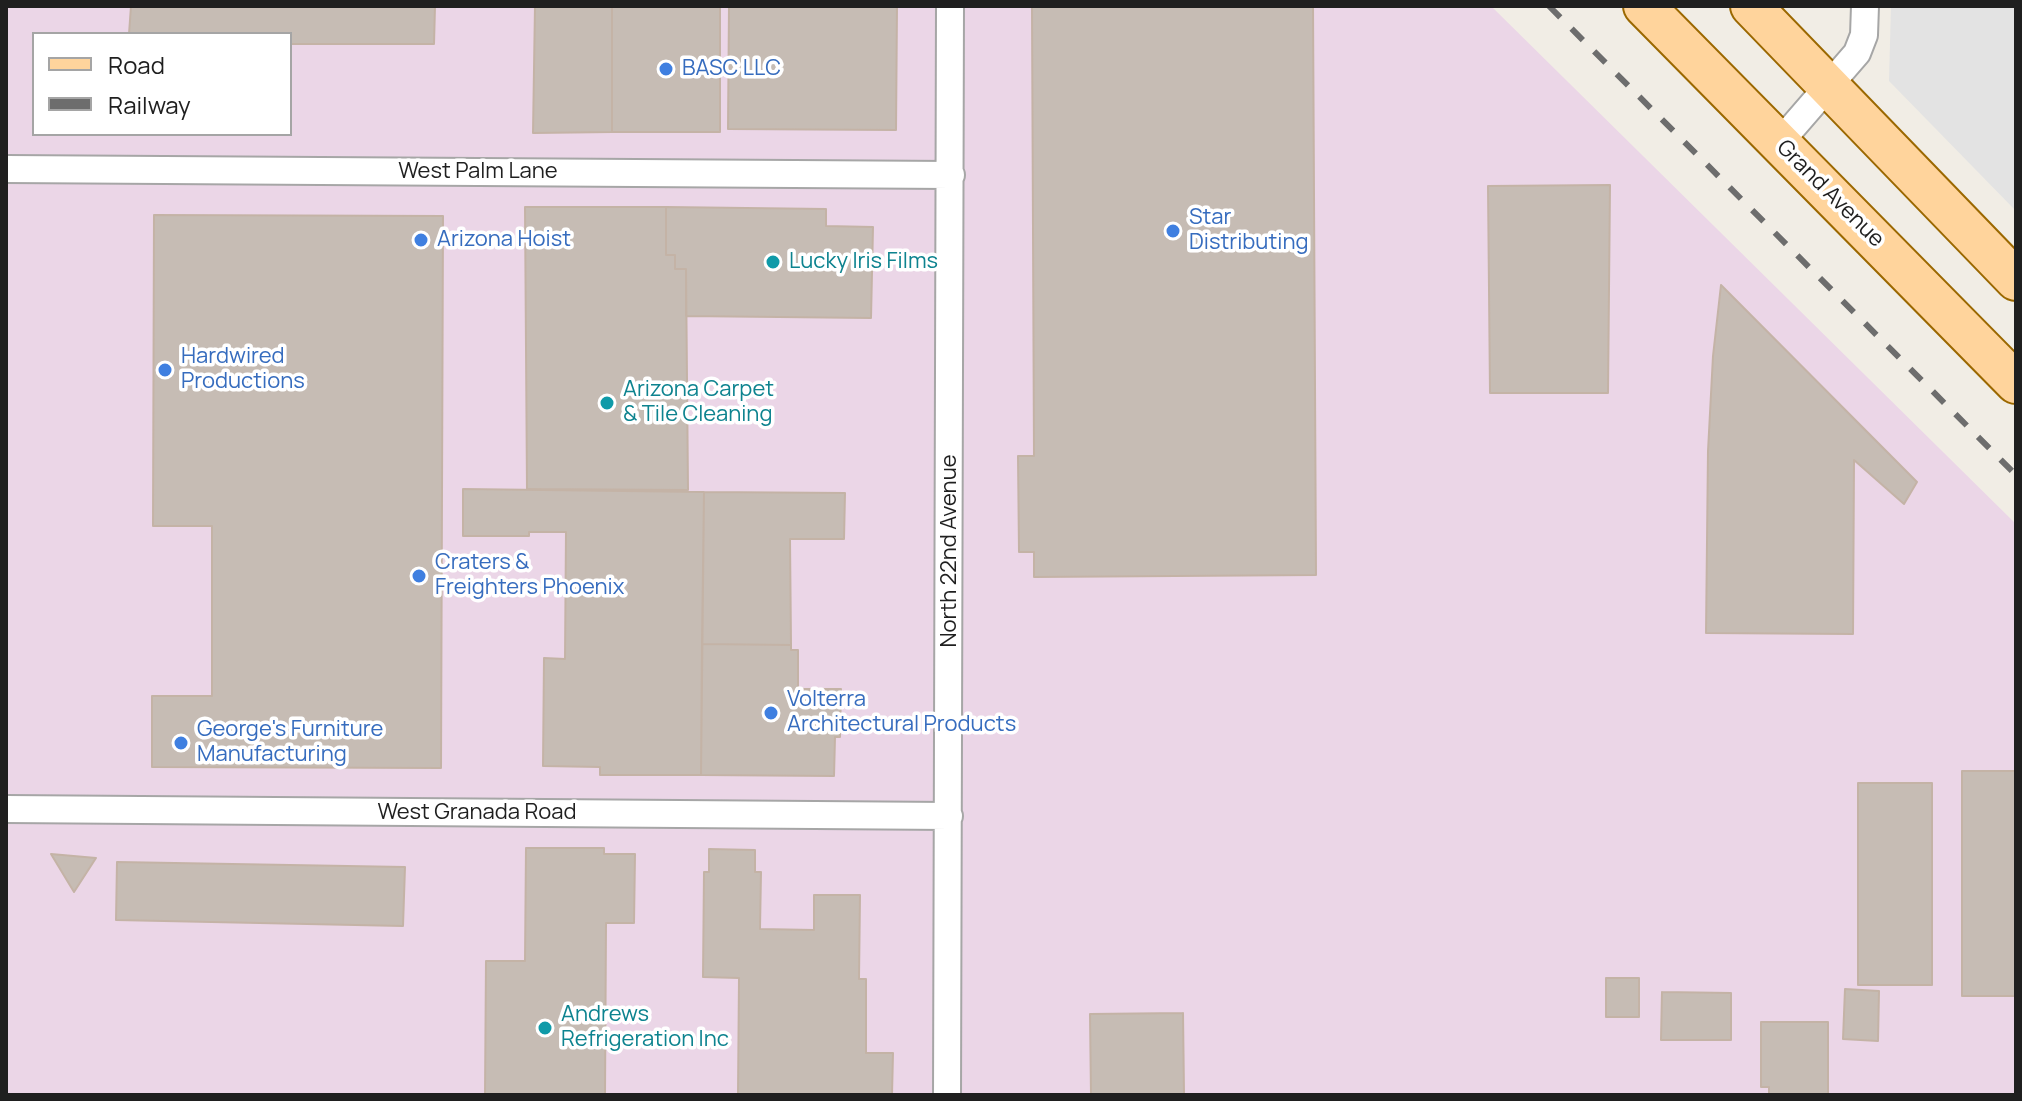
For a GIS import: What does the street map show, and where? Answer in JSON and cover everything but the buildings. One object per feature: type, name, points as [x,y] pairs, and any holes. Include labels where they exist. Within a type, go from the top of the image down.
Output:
[{"type":"main road","name":"Grand Avenue","points":[[1644,6],[2016,383]]},
{"type":"main road","points":[[1751,6],[2016,280]]},
{"type":"street","name":"North 22nd Avenue","points":[[947,1095],[950,6]]},
{"type":"street","points":[[1779,143],[1857,53],[1864,35],[1865,6]]},
{"type":"street","name":"West Palm Lane","points":[[6,169],[951,175]]},
{"type":"street","name":"West Granada Road","points":[[6,809],[949,816]]},
{"type":"shaded area","points":[[6,6],[1491,6],[2016,524],[2016,1095],[6,1095]]},
{"type":"shaded area","points":[[1891,6],[2016,6],[2016,211],[1889,81]]},
{"type":"railway","points":[[1549,6],[2016,475]]},
{"type":"place","name":"BASC LLC","points":[[666,69]]},
{"type":"place","name":"Star Distributing","points":[[1173,231]]},
{"type":"place","name":"Arizona Hoist","points":[[421,240]]},
{"type":"place","name":"Lucky Iris Films","points":[[773,262]]},
{"type":"place","name":"Hardwired Productions","points":[[165,370]]},
{"type":"place","name":"Arizona Carpet & Tile Cleaning","points":[[607,403]]},
{"type":"place","name":"Craters & Freighters Phoenix","points":[[419,576]]},
{"type":"place","name":"Volterra Architectural Products","points":[[771,713]]},
{"type":"place","name":"George's Furniture Manufacturing","points":[[181,743]]},
{"type":"place","name":"Andrews Refrigeration Inc","points":[[545,1028]]}]
